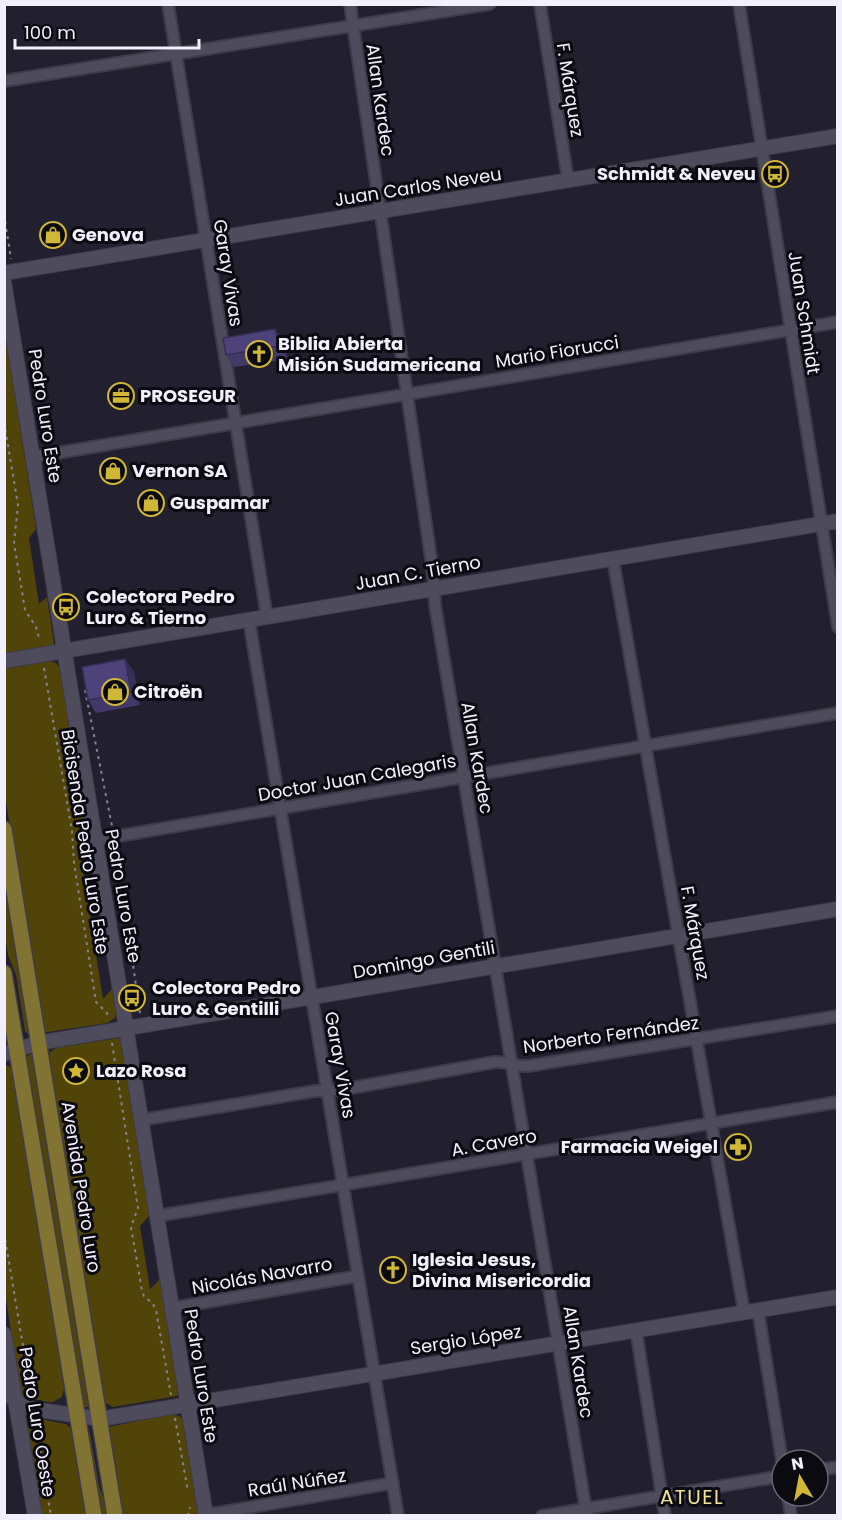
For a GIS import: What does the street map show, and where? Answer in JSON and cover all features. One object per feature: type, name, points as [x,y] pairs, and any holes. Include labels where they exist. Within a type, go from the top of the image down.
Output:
[{"type":"main road","name":"Avenida Pedro Luro","points":[[4,830],[116,1515]]},
{"type":"main road","points":[[4,973],[10,1052],[93,1515]]},
{"type":"street","name":"Garay Vivas","points":[[168,4],[267,617]]},
{"type":"street","name":"Allan Kardec","points":[[350,4],[434,572],[435,605],[586,1512]]},
{"type":"street","points":[[4,81],[490,4]]},
{"type":"street","name":"F. Márquez","points":[[540,4],[568,180]]},
{"type":"street","name":"Juan Schmidt","points":[[740,4],[837,627]]},
{"type":"street","name":"Juan Carlos Neveu","points":[[7,276],[206,240],[837,136]]},
{"type":"street","name":"Pedro Luro Este","points":[[7,276],[64,651],[206,1515]]},
{"type":"street","name":"Mario Fiorucci","points":[[33,457],[837,322]]},
{"type":"street","name":"Juan C. Tierno","points":[[4,661],[837,521]]},
{"type":"street","name":"F. Márquez","points":[[613,559],[711,1123],[779,1448]]},
{"type":"street","name":"Garay Vivas","points":[[249,620],[398,1515]]},
{"type":"street","name":"Doctor Juan Calegaris","points":[[95,840],[837,713]]},
{"type":"street","name":"Domingo Gentili","points":[[10,1052],[38,1042],[837,909]]},
{"type":"street","name":"Norberto Fernández","points":[[141,1120],[495,1062],[528,1066],[837,1016]]},
{"type":"street","name":"A. Cavero","points":[[157,1216],[837,1102]]},
{"type":"street","name":"Nicolás Navarro","points":[[172,1308],[358,1276]]},
{"type":"street","name":"Sergio López","points":[[10,1398],[33,1409],[100,1419],[837,1297]]},
{"type":"street","points":[[636,1330],[665,1515]]},
{"type":"street","name":"Pedro Luro Oeste","points":[[4,1334],[10,1398],[19,1424],[35,1515]]},
{"type":"street","points":[[19,1424],[24,1414],[33,1409]]},
{"type":"street","points":[[542,1515],[586,1512],[662,1496],[770,1478]]},
{"type":"street","name":"Raúl Núñez","points":[[206,1515],[393,1484]]},
{"type":"path","points":[[4,214],[7,276]]},
{"type":"path","points":[[4,422],[17,502],[14,540],[21,589],[25,612],[38,630],[41,648]]},
{"type":"path","name":"Bicisenda Pedro Luro Este","points":[[43,662],[72,831],[74,863],[96,1002],[107,1013],[109,1022]]},
{"type":"path","points":[[84,684],[114,837],[142,1025]]},
{"type":"path","points":[[112,1039],[138,1210],[132,1223],[132,1229],[142,1293],[156,1310],[171,1397]]},
{"type":"path","points":[[4,1232],[51,1515]]},
{"type":"path","points":[[174,1414],[189,1496]]},
{"type":"path","points":[[188,1515],[190,1508]]},
{"type":"shaded area","points":[[4,327],[36,529],[29,538],[39,604],[47,597],[54,644],[51,647],[5,653]]},
{"type":"shaded area","points":[[50,661],[56,663],[60,669],[92,859],[83,870],[103,999],[113,988],[117,1010],[115,1018],[107,1023],[44,1032],[41,1027],[5,795],[4,669]]},
{"type":"shaded area","points":[[4,866],[30,1032],[28,1034],[25,1031],[16,975],[8,955],[5,937]]},
{"type":"shaded area","points":[[118,1038],[122,1040],[150,1215],[140,1226],[150,1289],[161,1278],[179,1392],[177,1396],[113,1407],[104,1402],[47,1056],[56,1048]]},
{"type":"shaded area","points":[[33,1054],[91,1407],[82,1407],[25,1057]]},
{"type":"shaded area","points":[[4,1064],[14,1073],[65,1385],[62,1397],[53,1402],[21,1396],[5,1293]]},
{"type":"shaded area","points":[[173,1414],[184,1421],[199,1514],[120,1515],[108,1427]]},
{"type":"shaded area","points":[[40,1419],[66,1424],[73,1430],[87,1515],[42,1515],[27,1429],[32,1421]]},
{"type":"shaded area","points":[[86,1431],[90,1433],[99,1486],[109,1515],[99,1515]]},
{"type":"building","points":[[275,329],[279,346],[226,355],[223,338]]},
{"type":"building","points":[[125,659],[131,692],[88,700],[82,667]]},
{"type":"place","name":"Schmidt & Neveu","points":[[775,174]]},
{"type":"place","name":"Genova","points":[[53,235]]},
{"type":"place","name":"Biblia Abierta Misión Sudamericana","points":[[259,354]]},
{"type":"place","name":"PROSEGUR","points":[[121,396]]},
{"type":"place","name":"Vernon SA","points":[[113,471]]},
{"type":"place","name":"Guspamar","points":[[151,503]]},
{"type":"place","name":"Colectora Pedro Luro & Tierno","points":[[66,607]]},
{"type":"place","name":"Citroën","points":[[115,692]]},
{"type":"place","name":"Colectora Pedro Luro & Gentilli","points":[[132,998]]},
{"type":"place","name":"Lazo Rosa","points":[[76,1071]]},
{"type":"place","name":"Farmacia Weigel","points":[[738,1147]]},
{"type":"place","name":"Iglesia Jesus, Divina Misericordia","points":[[393,1270]]},
{"type":"district","name":"ATUEL","points":[[692,1497]]}]
